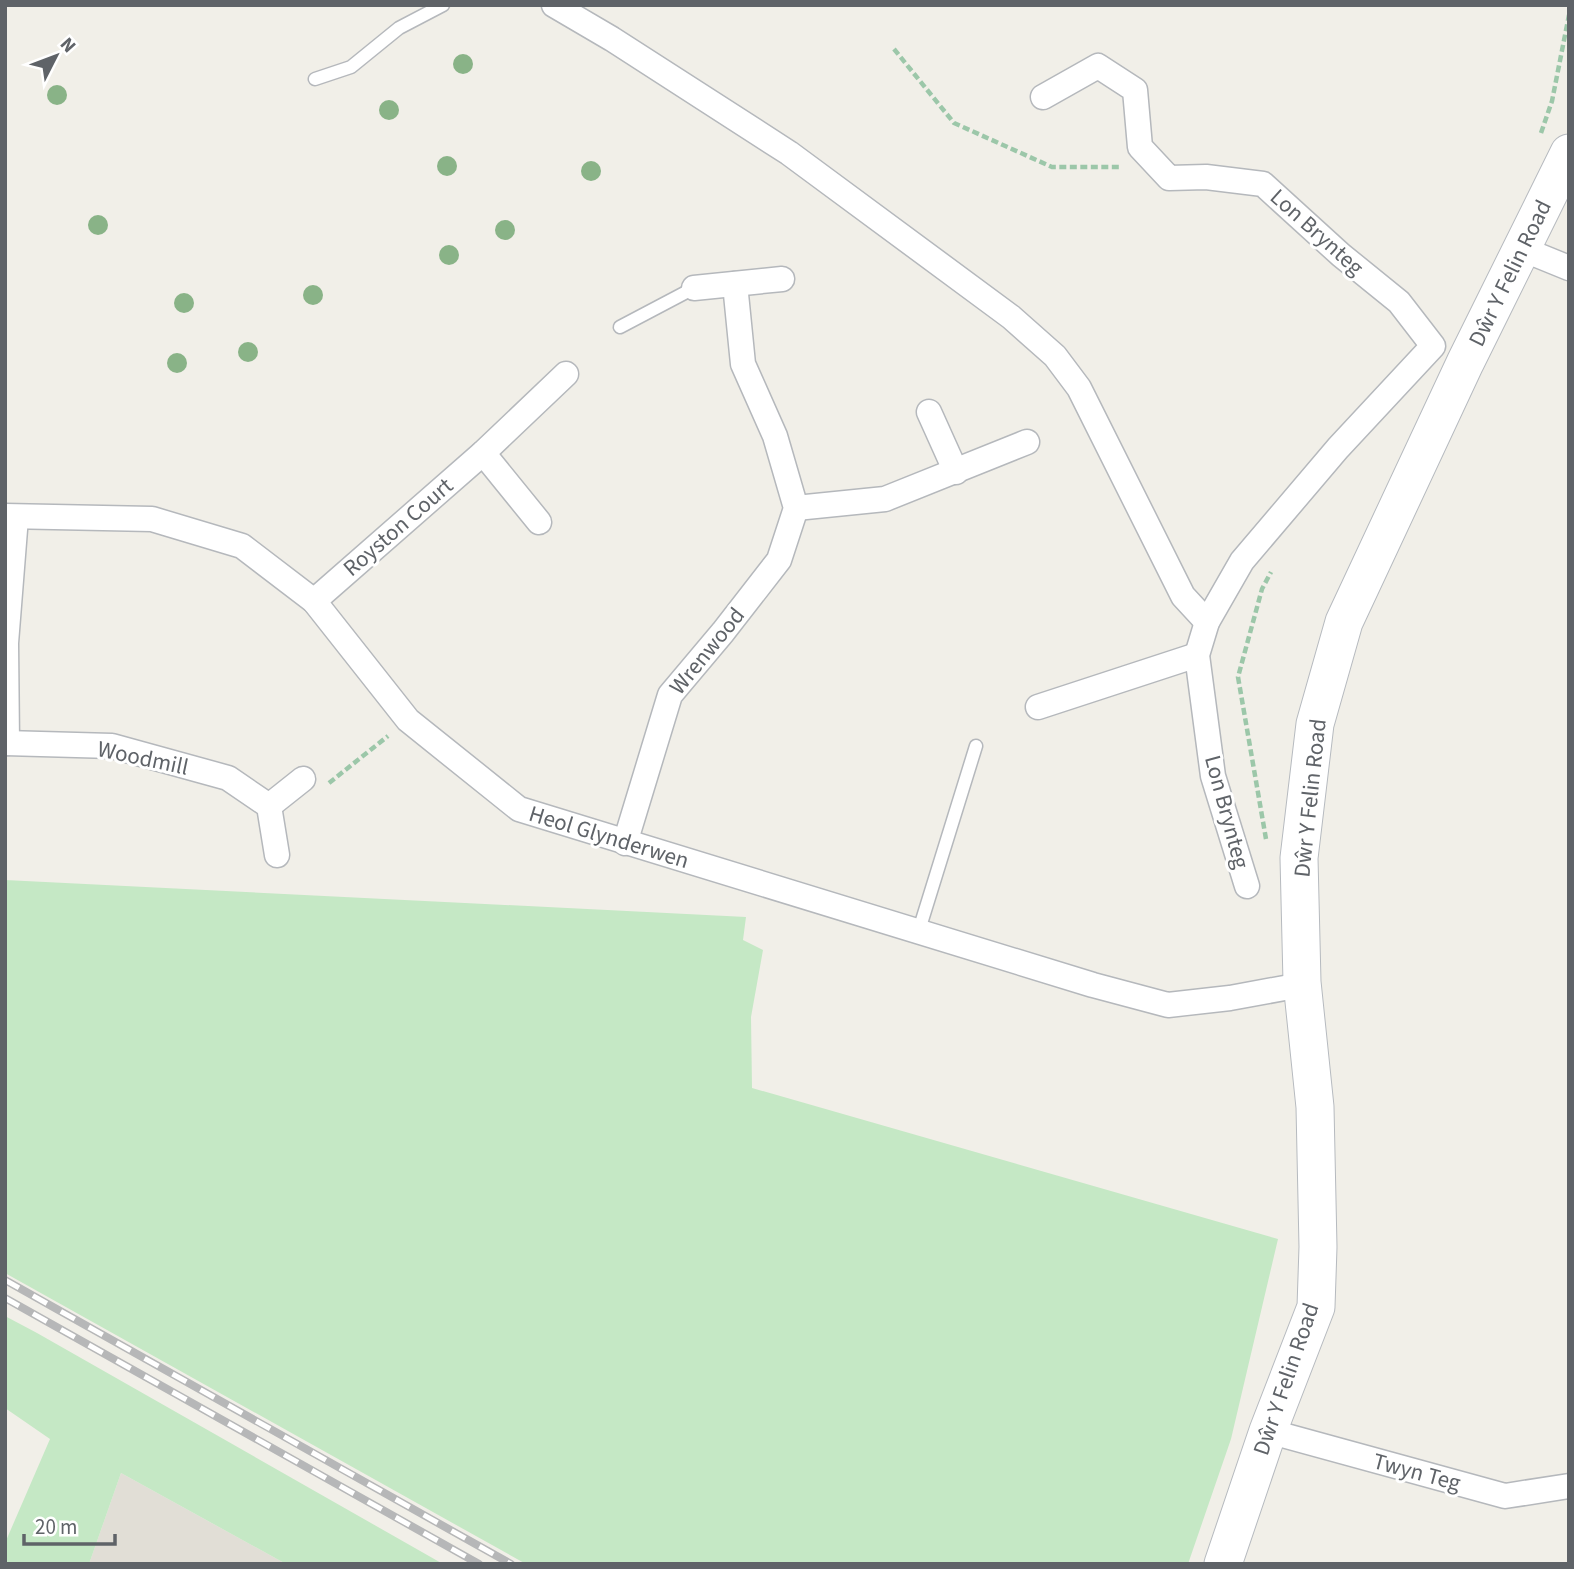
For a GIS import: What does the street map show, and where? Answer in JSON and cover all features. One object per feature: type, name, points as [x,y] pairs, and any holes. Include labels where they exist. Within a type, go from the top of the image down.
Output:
[{"type":"street","points":[[554,5],[612,39],[789,153],[1011,317],[1055,356],[1079,388],[1182,596],[1207,622]]},
{"type":"street","points":[[1043,97],[1098,66],[1135,90],[1140,147],[1151,159]]},
{"type":"street","name":"Dŵr Y Felin Road","points":[[1223,1564],[1268,1431],[1316,1307],[1318,1247],[1315,1107],[1302,982],[1299,858],[1315,724],[1343,622],[1465,363],[1569,153]]},
{"type":"street","name":"Lon Brynteg","points":[[1151,159],[1170,178],[1206,177],[1262,184],[1341,255],[1399,302],[1433,346],[1465,363]]},
{"type":"street","points":[[1522,249],[1569,268]]},
{"type":"street","points":[[694,288],[782,279]]},
{"type":"street","points":[[735,284],[743,364],[775,436],[796,508],[885,499],[1027,442]]},
{"type":"street","name":"Lon Brynteg","points":[[1247,886],[1213,776],[1197,655],[1207,622],[1242,561],[1338,448],[1433,346]]},
{"type":"street","name":"Royston Court","points":[[314,601],[483,453],[566,374]]},
{"type":"street","points":[[929,412],[956,472]]},
{"type":"street","points":[[483,453],[539,522]]},
{"type":"street","name":"Wrenwood","points":[[625,843],[670,695],[779,560],[796,508]]},
{"type":"street","name":"Heol Glynderwen","points":[[11,517],[152,519],[242,546],[314,601],[408,720],[519,809],[1093,985],[1168,1005],[1230,998],[1290,987],[1302,982]]},
{"type":"street","name":"Woodmill","points":[[11,517],[6,643],[6,743],[111,746],[228,778],[269,806]]},
{"type":"street","points":[[1038,707],[1197,655]]},
{"type":"street","points":[[277,855],[269,806],[303,779]]},
{"type":"street","name":"Twyn Teg","points":[[1268,1431],[1505,1496],[1569,1486]]},
{"type":"lane","points":[[315,79],[351,67],[399,28],[443,5]]},
{"type":"lane","points":[[620,327],[694,288]]},
{"type":"lane","points":[[919,930],[976,746]]},
{"type":"path","points":[[894,49],[954,123],[1052,167],[1127,167],[1151,159]]},
{"type":"path","points":[[303,779],[319,791],[408,720]]},
{"type":"shaded area","points":[[121,1473],[286,1564],[89,1564]]},
{"type":"green space","points":[[5,880],[746,917],[743,940],[763,950],[751,1017],[752,1088],[1278,1239],[1231,1439],[1188,1564],[526,1564],[5,1273]]},
{"type":"green space","points":[[5,1316],[443,1564],[286,1564],[121,1473],[89,1564],[5,1564],[5,1543],[50,1439],[5,1408]]},
{"type":"railway","points":[[5,1280],[511,1564]]},
{"type":"railway","points":[[5,1298],[479,1564]]}]
